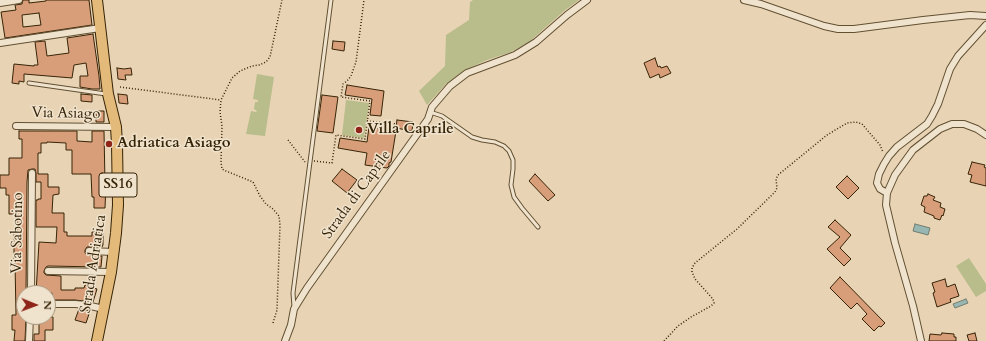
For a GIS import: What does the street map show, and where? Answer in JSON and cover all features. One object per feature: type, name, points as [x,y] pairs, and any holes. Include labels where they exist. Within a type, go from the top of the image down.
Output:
[{"type":"main road","name":"Strada Adriatica","points":[[97,0],[108,94],[116,127],[118,205],[111,272],[97,341]]},
{"type":"street","points":[[0,3],[19,0]]},
{"type":"street","name":"Strada di Caprile","points":[[285,341],[291,325],[294,309],[306,288],[428,119],[432,107],[450,86],[468,73],[514,55],[536,42],[566,15],[587,0]]},
{"type":"street","points":[[744,0],[761,4],[824,26],[838,29],[854,29],[970,15],[986,16]]},
{"type":"street","points":[[887,193],[880,189],[877,183],[879,174],[889,156],[897,147],[927,124],[938,104],[950,70],[958,56],[986,25]]},
{"type":"street","points":[[0,43],[100,28]]},
{"type":"street","points":[[921,341],[886,205],[887,193],[895,174],[913,150],[940,129],[952,124],[964,124],[977,129],[986,135]]},
{"type":"street","name":"Via Asiago","points":[[16,126],[116,127]]},
{"type":"street","name":"Via Sabotino","points":[[31,285],[32,173]]},
{"type":"street","points":[[89,251],[114,252]]},
{"type":"street","points":[[48,271],[111,272]]},
{"type":"street","points":[[56,304],[81,304],[104,309]]},
{"type":"street","points":[[30,325],[30,341]]},
{"type":"lane","points":[[294,309],[293,293],[331,0]]},
{"type":"lane","points":[[29,83],[108,94]]},
{"type":"lane","points":[[430,112],[442,116],[472,137],[495,142],[504,146],[509,151],[513,160],[511,186],[514,197],[538,227]]},
{"type":"path","points":[[273,323],[277,310],[279,216],[266,204],[253,182],[222,169],[222,126],[220,112],[221,100],[232,78],[240,71],[266,62],[270,57],[282,0]]},
{"type":"path","points":[[310,160],[332,163],[336,135],[365,139],[370,101],[341,97],[343,84],[348,81],[351,76],[356,62],[364,0]]},
{"type":"path","points":[[120,87],[221,100]]},
{"type":"path","points":[[367,121],[397,124]]},
{"type":"path","points":[[664,341],[678,326],[714,303],[713,299],[696,279],[692,272],[692,268],[695,263],[737,229],[775,192],[777,188],[776,180],[778,175],[827,135],[847,123],[856,122],[862,124],[880,145],[883,153],[889,156]]},
{"type":"path","points":[[288,140],[309,168]]},
{"type":"green space","points":[[473,0],[579,0],[564,11],[529,42],[511,52],[487,60],[465,70],[446,84],[427,105],[419,91],[445,66],[446,35],[469,20],[470,2]]},
{"type":"green space","points":[[257,74],[274,77],[265,136],[246,134],[251,111],[257,111],[254,109],[255,102],[258,102],[258,100],[253,99]]},
{"type":"green space","points":[[346,100],[369,103],[364,138],[342,135]]},
{"type":"green space","points":[[969,258],[986,284],[986,291],[976,297],[956,266]]},
{"type":"water","points":[[915,224],[930,228],[928,235],[913,231]]},
{"type":"water","points":[[966,299],[968,303],[955,308],[953,304]]},
{"type":"building","points":[[23,0],[29,0],[29,3],[46,0],[89,0],[92,25],[5,38],[1,12],[16,10],[15,5],[22,4]],"holes":[[[39,13],[41,25],[23,27],[22,15]]]},
{"type":"building","points":[[93,34],[100,89],[80,87],[80,76],[88,76],[86,63],[74,65],[72,78],[24,74],[24,82],[19,81],[19,84],[12,83],[14,64],[38,65],[35,42],[45,41],[47,56],[69,53],[67,38]]},
{"type":"building","points":[[333,41],[345,42],[344,51],[332,49]]},
{"type":"building","points":[[655,58],[658,67],[660,66],[661,68],[667,66],[671,73],[660,78],[659,74],[650,78],[644,63]]},
{"type":"building","points":[[117,68],[131,68],[132,75],[125,75],[126,80],[118,79]]},
{"type":"building","points":[[347,85],[384,91],[381,116],[370,115],[372,99],[345,95]]},
{"type":"building","points":[[81,94],[92,95],[92,102],[81,101]]},
{"type":"building","points":[[118,94],[127,95],[128,104],[119,103]]},
{"type":"building","points":[[322,95],[338,97],[333,133],[317,131]]},
{"type":"building","points":[[96,111],[104,111],[104,122],[96,122]]},
{"type":"building","points":[[397,120],[413,122],[412,131],[396,128]]},
{"type":"building","points":[[369,127],[396,131],[391,162],[387,168],[365,165],[367,153],[338,148],[340,138],[367,142]]},
{"type":"building","points":[[19,131],[77,131],[77,141],[92,142],[92,131],[104,131],[106,184],[105,208],[94,208],[91,174],[72,174],[72,150],[66,150],[66,143],[41,143],[41,153],[38,153],[38,174],[48,174],[48,187],[59,187],[59,194],[53,195],[52,213],[64,213],[64,232],[67,232],[67,236],[92,236],[92,232],[103,232],[102,247],[87,247],[85,250],[87,255],[102,256],[101,267],[48,266],[46,267],[44,273],[46,275],[61,276],[61,290],[75,290],[75,288],[84,288],[85,285],[97,289],[93,302],[56,300],[56,285],[36,285],[39,242],[56,243],[57,227],[36,227],[36,200],[41,199],[41,182],[36,182],[35,169],[32,169],[28,170],[27,182],[26,285],[16,285],[16,315],[14,233],[17,233],[17,214],[9,214],[9,195],[6,195],[6,188],[0,188],[0,175],[9,175],[9,158],[22,158],[22,139],[19,139]]},
{"type":"building","points":[[972,162],[985,165],[986,186],[970,182],[972,175],[968,174]]},
{"type":"building","points":[[342,169],[357,180],[347,193],[332,181]]},
{"type":"building","points":[[535,174],[555,195],[548,201],[529,181]]},
{"type":"building","points":[[847,176],[859,188],[848,199],[836,187]]},
{"type":"building","points":[[928,194],[935,197],[933,200],[941,203],[940,207],[945,209],[940,220],[924,212],[925,207],[921,205],[924,196],[927,196]]},
{"type":"building","points":[[835,220],[851,235],[840,248],[851,259],[844,266],[827,249],[840,237],[828,227]]},
{"type":"building","points":[[840,277],[885,323],[881,327],[879,326],[874,331],[862,319],[867,314],[857,303],[851,309],[830,288]]},
{"type":"building","points":[[945,279],[947,287],[955,284],[959,296],[950,299],[951,302],[937,307],[932,283]]},
{"type":"building","points":[[79,309],[90,311],[86,323],[75,320]]},
{"type":"building","points":[[12,315],[16,315],[16,325],[26,325],[25,341],[14,341],[15,330],[12,330]]},
{"type":"building","points":[[39,325],[53,325],[53,330],[45,330],[45,341],[34,341],[34,334],[39,334]]},
{"type":"building","points":[[942,333],[954,334],[956,341],[929,341],[930,334],[941,335]]},
{"type":"building","points":[[975,333],[977,341],[969,341],[967,335]]},
{"type":"place","name":"Villa Caprile","points":[[359,130]]},
{"type":"place","name":"Adriatica Asiago","points":[[109,144]]}]
